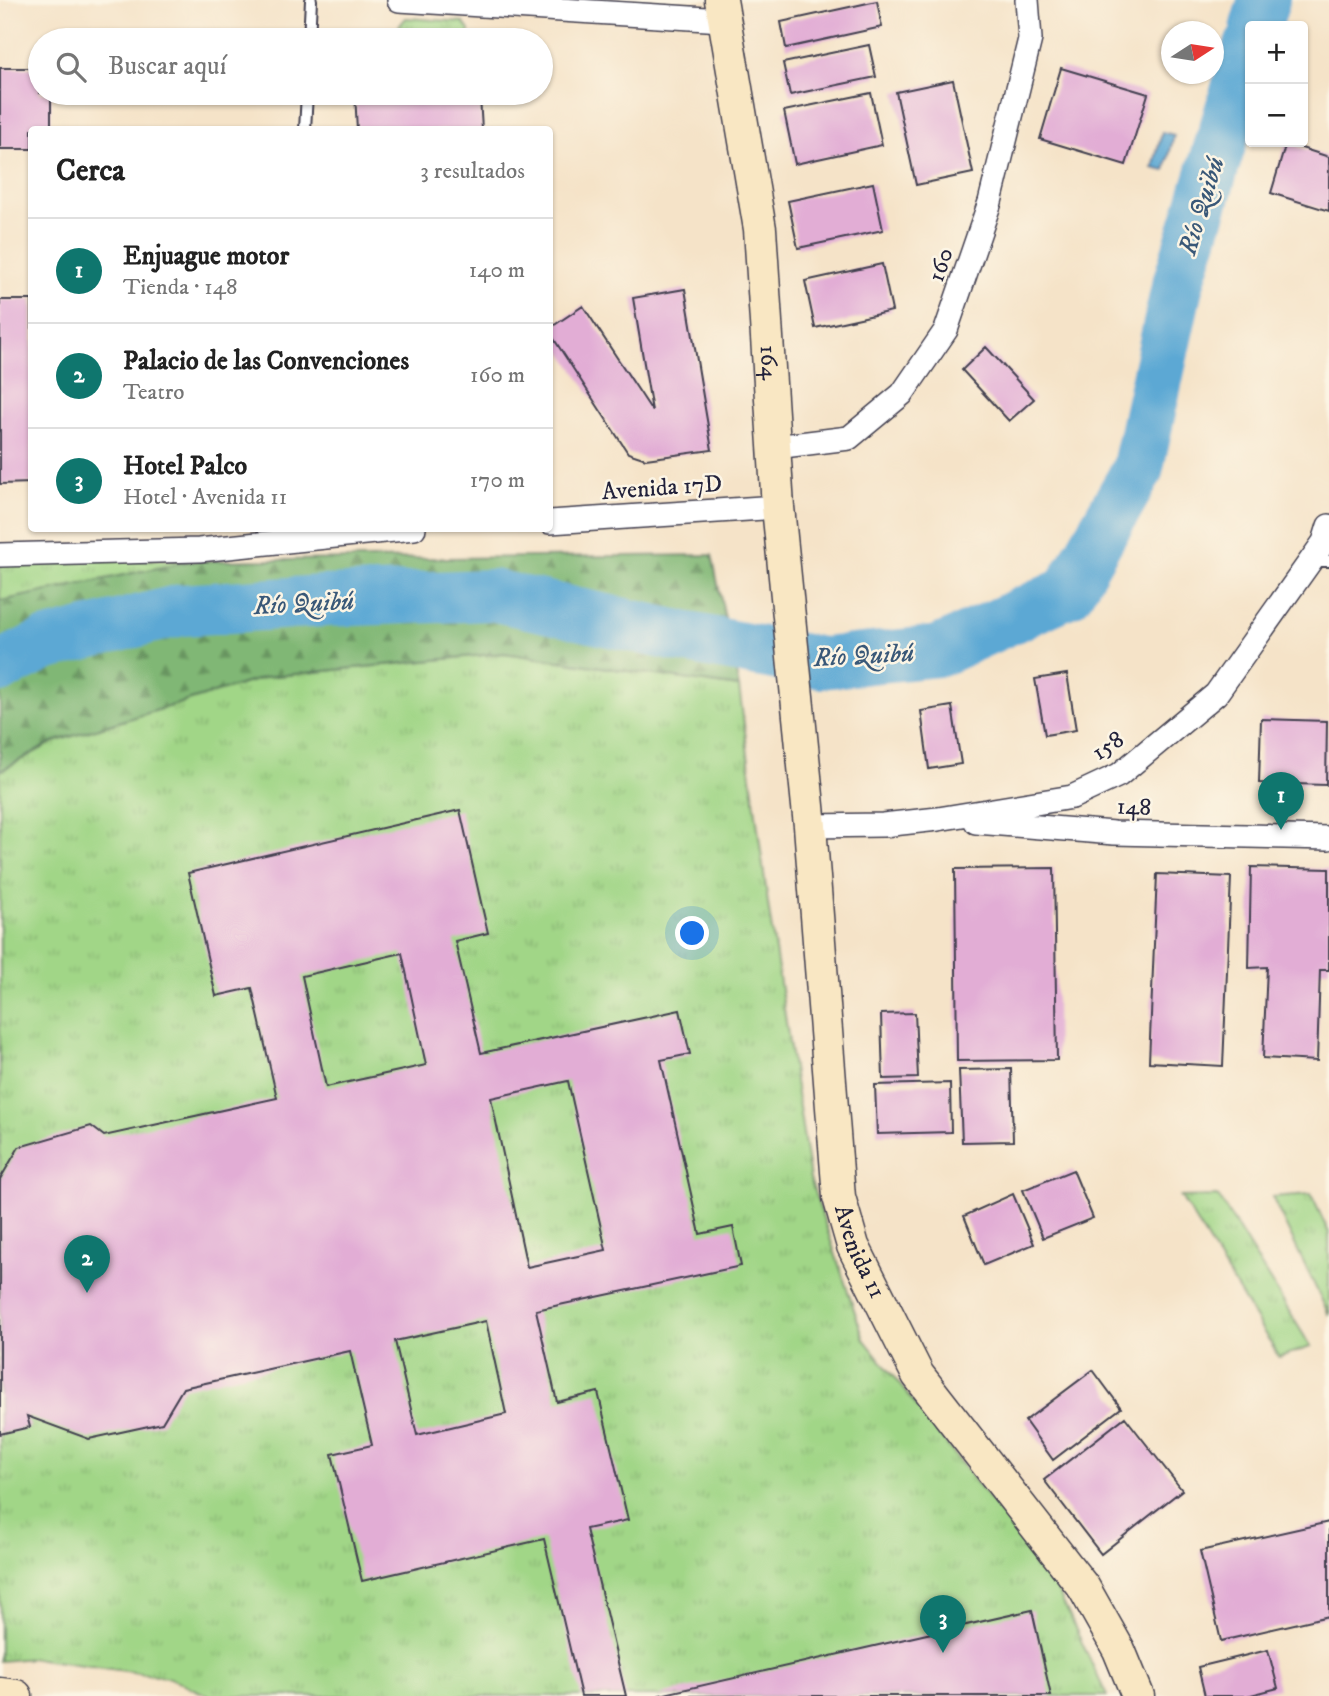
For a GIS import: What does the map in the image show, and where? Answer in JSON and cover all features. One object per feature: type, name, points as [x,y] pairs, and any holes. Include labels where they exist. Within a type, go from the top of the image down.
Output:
[{"type":"street","points":[[400,0],[722,10]]},
{"type":"street","name":"160","points":[[775,447],[849,439],[902,394],[946,330],[990,202],[1027,53],[1030,39],[1027,0]]},
{"type":"street","name":"164","points":[[722,10],[760,229],[778,507],[799,728]]},
{"type":"street","name":"Avenida 17D","points":[[553,522],[778,507]]},
{"type":"street","name":"158","points":[[810,826],[883,825],[938,819],[1072,797],[1119,775],[1216,694],[1320,561],[1329,526]]},
{"type":"street","points":[[0,555],[199,550],[375,532]]},
{"type":"street","name":"Avenida 11","points":[[799,728],[810,826],[839,1197],[853,1246],[918,1375],[1084,1588],[1119,1650],[1138,1696]]},
{"type":"street","name":"148","points":[[938,819],[1114,833],[1329,838]]},
{"type":"street","points":[[0,1695],[16,1696]]},
{"type":"lane","points":[[310,28],[311,0]]},
{"type":"lane","points":[[305,126],[306,105]]},
{"type":"green space","points":[[406,18],[463,22],[468,28],[399,28]]},
{"type":"green space","points":[[0,555],[190,561],[0,654]]},
{"type":"green space","points":[[712,555],[739,687],[504,653],[266,677],[53,742],[0,771],[0,601],[190,561]]},
{"type":"green space","points":[[504,653],[739,687],[769,911],[810,1179],[864,1339],[1052,1579],[1107,1696],[209,1696],[168,1677],[33,1658],[0,1661],[0,771],[53,742],[266,677]]},
{"type":"green space","points":[[1311,1194],[1329,1233],[1329,1315],[1272,1197]]},
{"type":"green space","points":[[1218,1196],[1311,1347],[1279,1357],[1181,1197]]},
{"type":"water","points":[[1162,132],[1174,135],[1165,171],[1153,168]]},
{"type":"building","points":[[877,1],[882,27],[786,48],[781,22]]},
{"type":"building","points":[[869,45],[876,77],[790,95],[783,63]]},
{"type":"building","points":[[0,68],[28,68],[28,105],[51,105],[51,126],[28,126],[28,149],[0,149]]},
{"type":"building","points":[[1061,68],[1148,94],[1126,165],[1040,139]]},
{"type":"building","points":[[953,80],[973,173],[916,185],[896,92]]},
{"type":"building","points":[[871,93],[882,145],[795,164],[784,111]]},
{"type":"building","points":[[356,105],[480,105],[482,126],[357,126]]},
{"type":"building","points":[[1285,147],[1298,147],[1329,157],[1329,211],[1271,193]]},
{"type":"building","points":[[873,183],[883,230],[798,248],[788,201]]},
{"type":"building","points":[[882,264],[892,311],[815,328],[805,281]]},
{"type":"building","points":[[685,289],[712,450],[646,459],[628,453],[553,338],[553,326],[583,306],[652,411],[633,298]]},
{"type":"building","points":[[0,300],[28,300],[28,483],[0,484]]},
{"type":"building","points":[[986,347],[1034,399],[1009,421],[962,370]]},
{"type":"building","points":[[1067,674],[1076,730],[1045,735],[1035,679]]},
{"type":"building","points":[[952,706],[961,764],[929,769],[921,711]]},
{"type":"building","points":[[1261,719],[1327,721],[1326,785],[1259,783]]},
{"type":"building","points":[[460,810],[488,933],[455,941],[481,1053],[680,1010],[690,1054],[661,1060],[700,1234],[733,1227],[741,1266],[536,1310],[557,1402],[598,1392],[628,1520],[586,1529],[626,1696],[581,1696],[544,1539],[362,1581],[332,1454],[372,1445],[350,1351],[183,1388],[162,1423],[89,1439],[27,1416],[30,1427],[0,1434],[0,1179],[19,1147],[91,1126],[104,1136],[277,1098],[252,988],[216,996],[188,873]],"holes":[[[402,953],[426,1065],[326,1087],[302,976]],[[568,1081],[606,1250],[527,1267],[491,1098]],[[486,1321],[506,1414],[417,1435],[395,1341]]]},
{"type":"building","points":[[1251,867],[1329,869],[1329,970],[1320,970],[1317,1061],[1263,1058],[1267,967],[1249,968]]},
{"type":"building","points":[[1054,868],[1057,1060],[957,1061],[955,869]]},
{"type":"building","points":[[1157,874],[1231,877],[1223,1066],[1149,1062]]},
{"type":"building","points":[[915,1013],[918,1078],[883,1079],[881,1014]]},
{"type":"building","points":[[1011,1069],[1013,1141],[962,1142],[959,1070]]},
{"type":"building","points":[[950,1083],[951,1132],[877,1134],[875,1085]]},
{"type":"building","points":[[1073,1170],[1093,1218],[1043,1238],[1023,1190]]},
{"type":"building","points":[[1013,1194],[1034,1244],[984,1265],[964,1216]]},
{"type":"building","points":[[1093,1370],[1121,1408],[1053,1460],[1025,1421]]},
{"type":"building","points":[[1125,1417],[1182,1490],[1101,1554],[1044,1480]]},
{"type":"building","points":[[1329,1522],[1329,1616],[1221,1641],[1200,1551]]},
{"type":"building","points":[[1032,1610],[1051,1696],[660,1695]]},
{"type":"building","points":[[1268,1650],[1278,1688],[1247,1696],[1205,1696],[1198,1667]]},
{"type":"waterway","name":"Río Quibú","points":[[1258,21],[1264,0]]},
{"type":"waterway","name":"Río Quibú","points":[[0,667],[44,645],[181,610],[324,601],[492,595],[683,637],[822,663],[939,651],[1068,592],[1137,471],[1177,287],[1245,63]]},
{"type":"place","name":"Enjuague motor","points":[[1281,830]]},
{"type":"place","name":"Palacio de las Convenciones","points":[[87,1293]]},
{"type":"place","name":"Hotel Palco","points":[[943,1653]]}]
